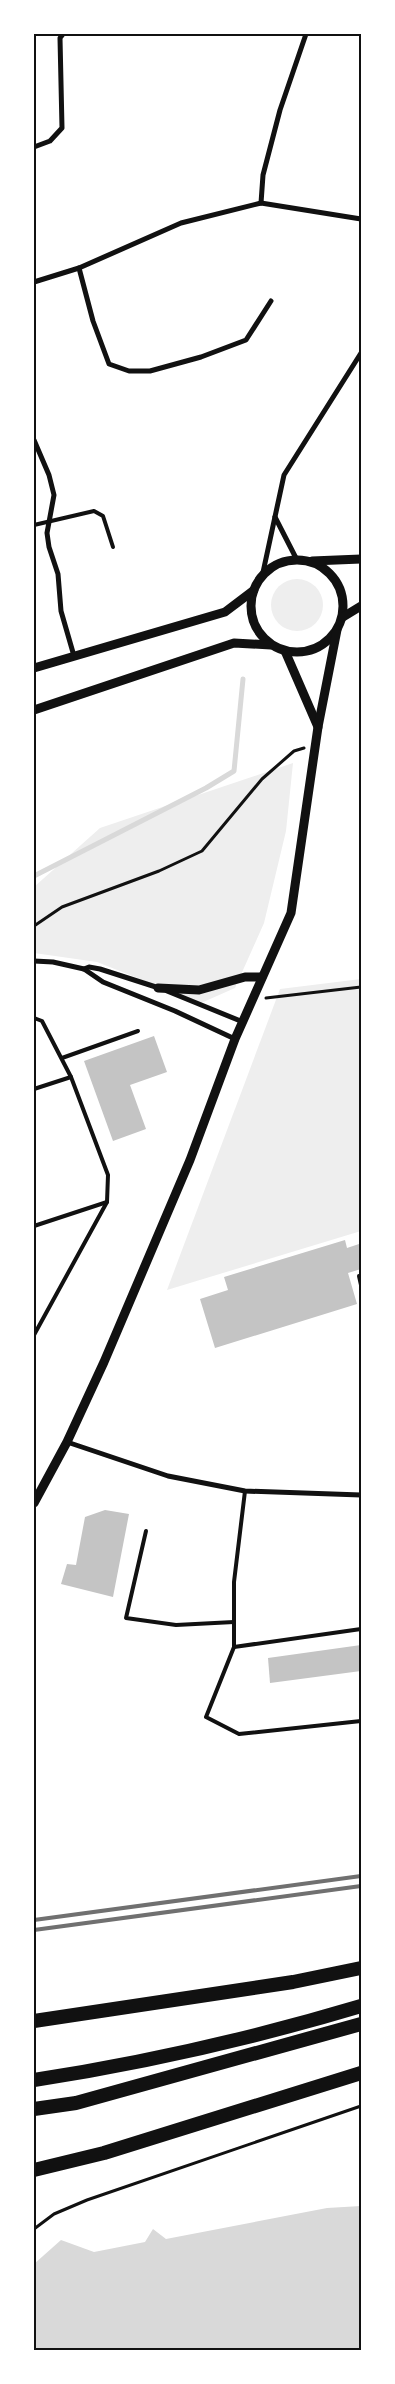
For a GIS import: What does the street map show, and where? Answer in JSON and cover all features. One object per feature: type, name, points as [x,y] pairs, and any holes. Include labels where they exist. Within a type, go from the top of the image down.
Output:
[{"type":"highway","points":[[34,2021],[293,1982],[361,1968]]},
{"type":"highway","points":[[34,2080],[91,2071],[284,2029],[361,2006]]},
{"type":"highway","points":[[34,2109],[76,2103],[361,2024]]},
{"type":"highway","points":[[34,2170],[104,2153],[361,2073]]},
{"type":"street","points":[[34,147],[50,141],[62,128],[60,38],[63,34]]},
{"type":"street","points":[[261,203],[263,175],[275,128],[306,34]]},
{"type":"street","points":[[34,282],[79,268],[181,223],[261,203],[361,219]]},
{"type":"street","points":[[79,268],[93,320],[109,364],[129,370],[150,371],[201,357],[246,340],[272,301]]},
{"type":"street","points":[[262,577],[284,475],[361,353]]},
{"type":"street","points":[[34,440],[46,467],[54,495],[47,534],[48,547],[58,574],[61,611],[74,656]]},
{"type":"street","points":[[34,1503],[67,1442],[190,1160],[235,1039],[291,913],[318,727],[337,630],[343,617],[344,602],[339,587],[331,574],[318,565],[301,560],[274,516]]},
{"type":"street","points":[[337,630],[327,642],[314,650],[300,653],[285,651],[271,644],[260,634],[253,620],[251,605],[254,590],[262,577],[272,568],[284,562],[301,560],[361,560]]},
{"type":"street","points":[[34,668],[225,612],[254,590]]},
{"type":"street","points":[[343,617],[361,606]]},
{"type":"street","points":[[34,710],[234,643],[271,644]]},
{"type":"street","points":[[285,651],[318,727]]},
{"type":"street","points":[[34,961],[53,962],[84,969],[103,982],[175,1011],[235,1039]]},
{"type":"street","points":[[84,969],[90,967],[100,969],[158,988],[242,1022]]},
{"type":"street","points":[[158,988],[199,990],[246,977],[262,977]]},
{"type":"street","points":[[67,1442],[168,1476],[245,1492],[361,1495]]},
{"type":"lane","points":[[34,525],[94,511],[103,516],[113,548]]},
{"type":"lane","points":[[34,1018],[42,1021],[71,1077],[108,1176],[107,1202],[34,1335]]},
{"type":"lane","points":[[62,1058],[138,1031]]},
{"type":"lane","points":[[34,1089],[71,1077]]},
{"type":"lane","points":[[34,1226],[107,1202]]},
{"type":"lane","points":[[358,1276],[361,1285]]},
{"type":"lane","points":[[245,1492],[234,1582],[234,1647],[206,1717],[239,1734],[361,1721]]},
{"type":"lane","points":[[146,1531],[126,1618],[176,1625],[234,1622]]},
{"type":"lane","points":[[234,1647],[361,1629]]},
{"type":"path","points":[[34,926],[62,907],[159,871],[202,852],[262,779],[294,751],[316,744]]},
{"type":"path","points":[[253,1000],[361,987]]},
{"type":"path","points":[[34,2229],[54,2214],[87,2200],[361,2106]]},
{"type":"shaded area","points":[[297,579],[307,581],[315,587],[321,595],[323,605],[321,615],[315,623],[307,629],[297,631],[287,629],[279,623],[273,615],[271,605],[273,595],[279,587],[287,581]]},
{"type":"shaded area","points":[[293,763],[286,831],[264,923],[235,988],[201,1003],[97,962],[34,953],[34,887],[100,828]]},
{"type":"shaded area","points":[[361,979],[361,1231],[167,1290],[280,989]]},
{"type":"shaded area","points":[[361,2206],[361,2350],[34,2350],[34,2264],[61,2240],[94,2252],[145,2242],[153,2229],[166,2239],[327,2208]]},
{"type":"building","points":[[154,1036],[167,1072],[130,1085],[146,1129],[113,1141],[84,1061]]},
{"type":"building","points":[[345,1240],[347,1248],[359,1244],[361,1251],[361,1269],[348,1273],[357,1304],[215,1348],[200,1299],[228,1290],[224,1277]]},
{"type":"building","points":[[105,1510],[129,1514],[113,1597],[61,1584],[67,1564],[76,1565],[85,1517]]},
{"type":"building","points":[[361,1645],[361,1671],[270,1683],[268,1658]]},
{"type":"waterway","points":[[34,876],[206,788],[234,771],[243,679]]},
{"type":"railway","points":[[34,1920],[361,1876]]},
{"type":"railway","points":[[34,1930],[361,1886]]}]
